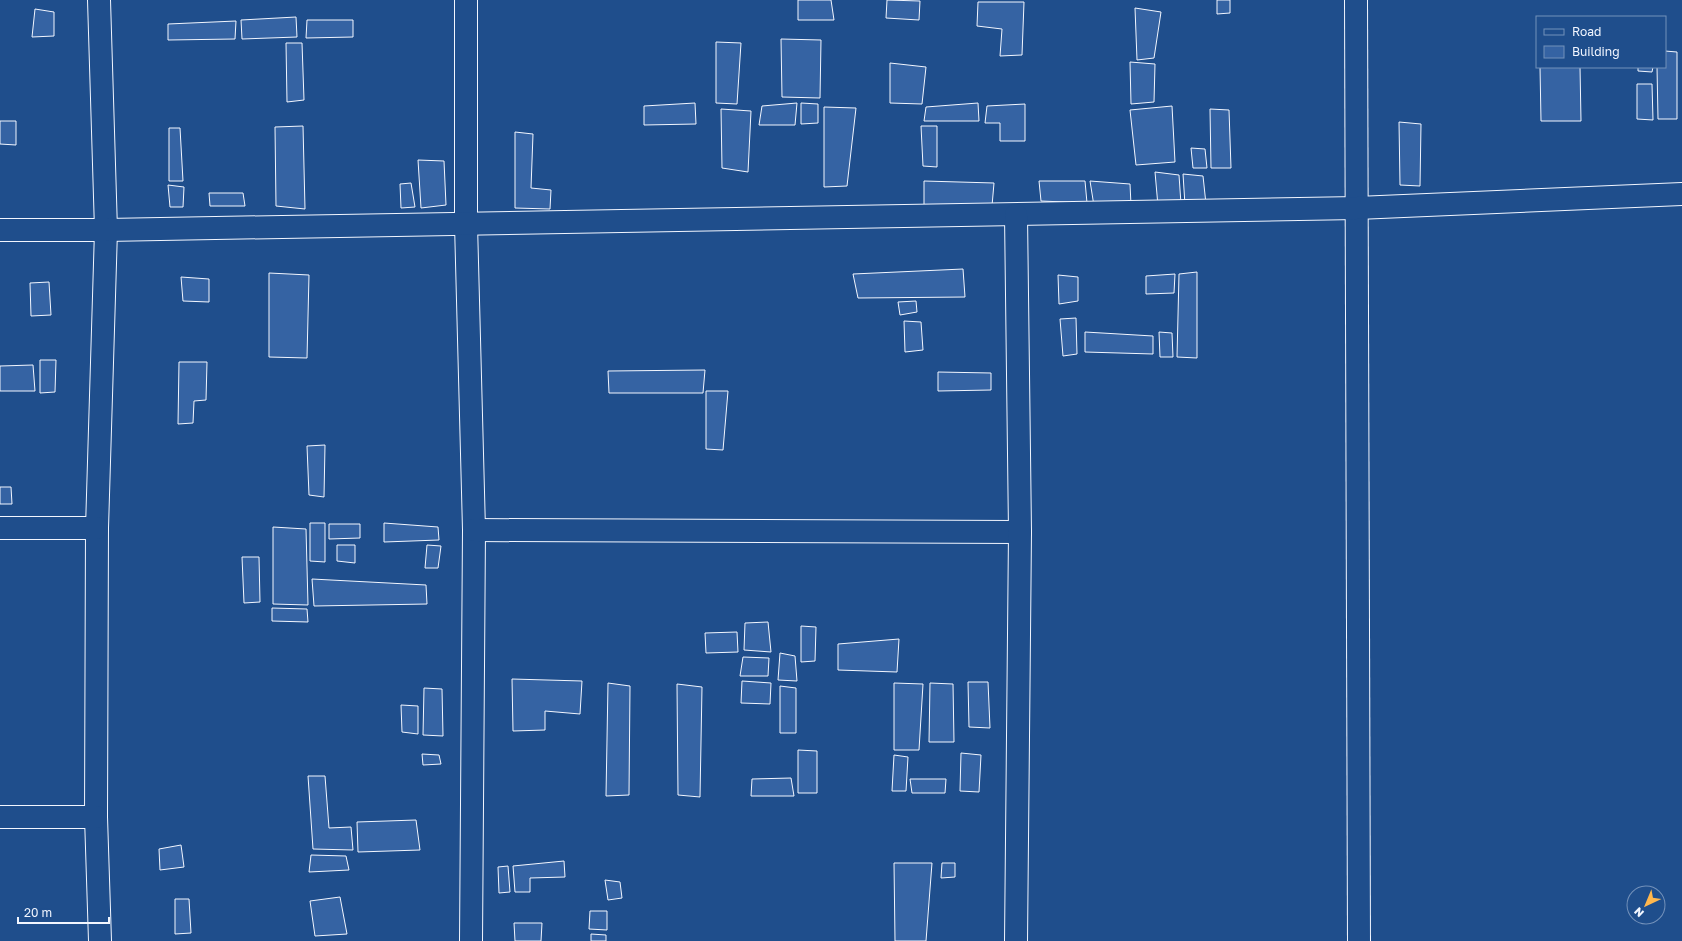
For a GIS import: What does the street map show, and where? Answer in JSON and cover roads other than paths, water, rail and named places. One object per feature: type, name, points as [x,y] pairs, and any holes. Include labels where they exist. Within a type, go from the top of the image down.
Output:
[{"type":"street","points":[[99,0],[106,230],[97,528],[96,817],[100,941]]},
{"type":"street","points":[[466,0],[466,224],[474,530],[471,941]]},
{"type":"street","points":[[1356,0],[1359,941]]},
{"type":"street","points":[[0,230],[106,230],[1357,208],[1682,194]]},
{"type":"street","points":[[1016,215],[1020,532],[1016,941]]},
{"type":"street","points":[[0,528],[97,528]]},
{"type":"street","points":[[474,530],[1020,532]]},
{"type":"street","points":[[0,817],[96,817]]}]
